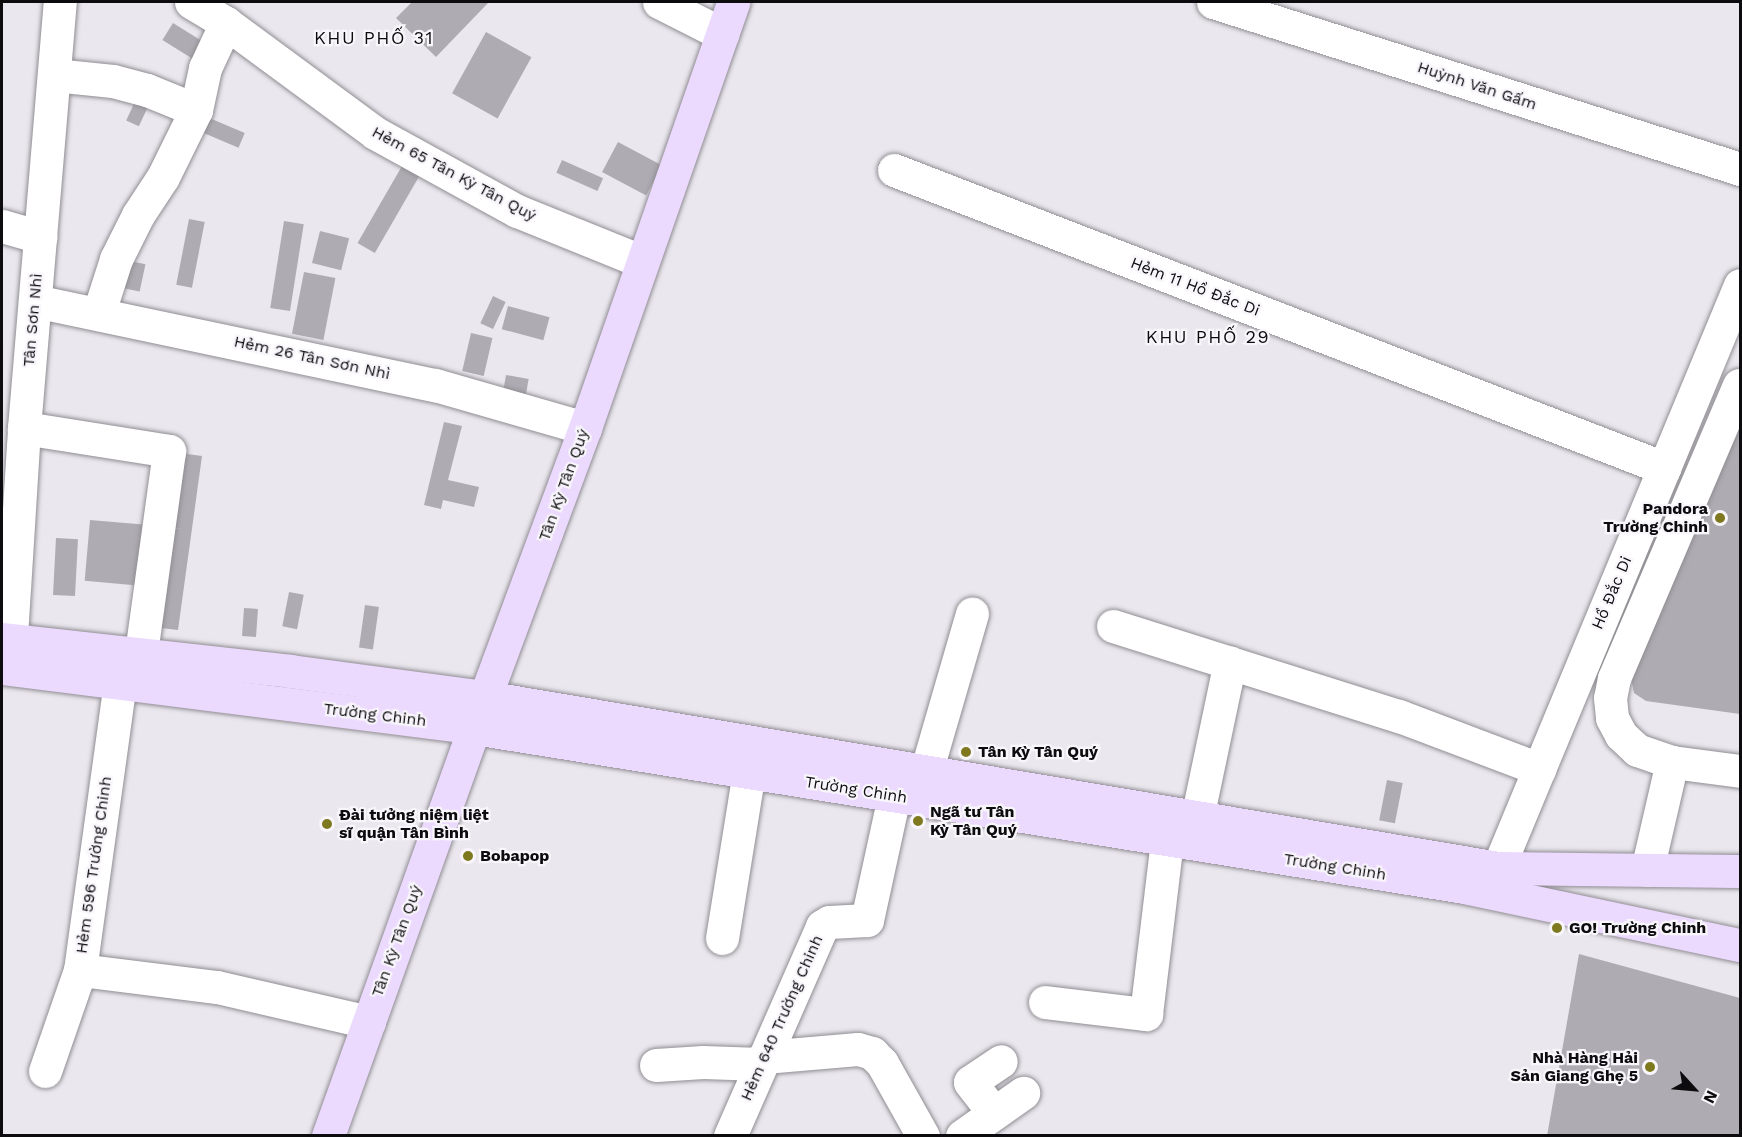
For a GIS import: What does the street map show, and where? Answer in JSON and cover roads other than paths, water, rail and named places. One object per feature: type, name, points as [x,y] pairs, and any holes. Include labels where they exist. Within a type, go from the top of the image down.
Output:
[{"type":"main road","name":"Tân Kỳ Tân Quý","points":[[328,1136],[485,697],[585,428],[641,261],[733,2]]},
{"type":"main road","name":"Trường Chinh","points":[[5,653],[141,653],[485,697],[1498,868],[1740,871]]},
{"type":"main road","name":"Trường Chinh","points":[[5,653],[120,682],[474,728],[1464,887],[1740,945]]},
{"type":"street","name":"Tân Sơn Nhì","points":[[5,653],[60,2]]},
{"type":"street","name":"Hẻm 65 Tân Kỳ Tân Quý","points":[[191,2],[226,23],[375,133],[516,211],[641,261]]},
{"type":"street","points":[[659,2],[722,34]]},
{"type":"street","name":"Huỳnh Văn Gấm","points":[[1213,2],[1299,15],[1740,170]]},
{"type":"street","points":[[99,312],[116,259],[138,215],[163,177],[196,110],[205,68],[226,23]]},
{"type":"street","points":[[54,75],[113,81],[147,90],[196,110]]},
{"type":"street","name":"Hẻm 11 Hồ Đắc Di","points":[[894,170],[1664,468]]},
{"type":"street","points":[[2,226],[40,237]]},
{"type":"street","name":"Hồ Đắc Di","points":[[1498,868],[1740,285]]},
{"type":"street","name":"Hẻm 26 Tân Sơn Nhì","points":[[35,301],[99,312],[435,385],[585,428]]},
{"type":"street","points":[[1705,370],[1740,385],[1614,678],[1610,698],[1612,718],[1621,735],[1637,750],[1672,762],[1740,771]]},
{"type":"street","points":[[24,428],[170,451],[141,653]]},
{"type":"street","points":[[926,772],[972,614]]},
{"type":"street","points":[[1602,616],[1635,629]]},
{"type":"street","points":[[1113,626],[1399,716],[1539,769]]},
{"type":"street","points":[[1197,818],[1230,662]]},
{"type":"street","name":"Hẻm 596 Trường Chinh","points":[[120,682],[80,970],[217,987],[369,1022]]},
{"type":"street","points":[[1647,870],[1672,762]]},
{"type":"street","points":[[722,938],[749,772]]},
{"type":"street","name":"Hẻm 640 Trường Chinh","points":[[730,1136],[822,926],[829,922],[867,920],[894,796]]},
{"type":"street","points":[[1045,1002],[1146,1014],[1167,840]]},
{"type":"street","points":[[45,1071],[80,970]]},
{"type":"street","points":[[656,1065],[762,1061],[858,1049],[872,1053],[882,1063],[923,1136]]},
{"type":"street","points":[[994,1113],[970,1082],[1001,1061]]},
{"type":"street","points":[[962,1136],[1023,1093]]},
{"type":"place","name":"Pandora Trường Chinh","points":[[1720,518]]},
{"type":"place","name":"Tân Kỳ Tân Quý","points":[[966,752]]},
{"type":"place","name":"Ngã tư Tân Kỳ Tân Quý","points":[[918,821]]},
{"type":"place","name":"Đài tưởng niệm liệt sĩ quận Tân Bình","points":[[327,824]]},
{"type":"place","name":"Bobapop","points":[[468,856]]},
{"type":"place","name":"GO! Trường Chinh","points":[[1557,928]]},
{"type":"place","name":"Nhà Hàng Hải Sản Giang Ghẹ 5","points":[[1650,1067]]},
{"type":"district","name":"KHU PHỐ 31","points":[[374,38]]},
{"type":"district","name":"KHU PHỐ 29","points":[[1208,337]]}]
